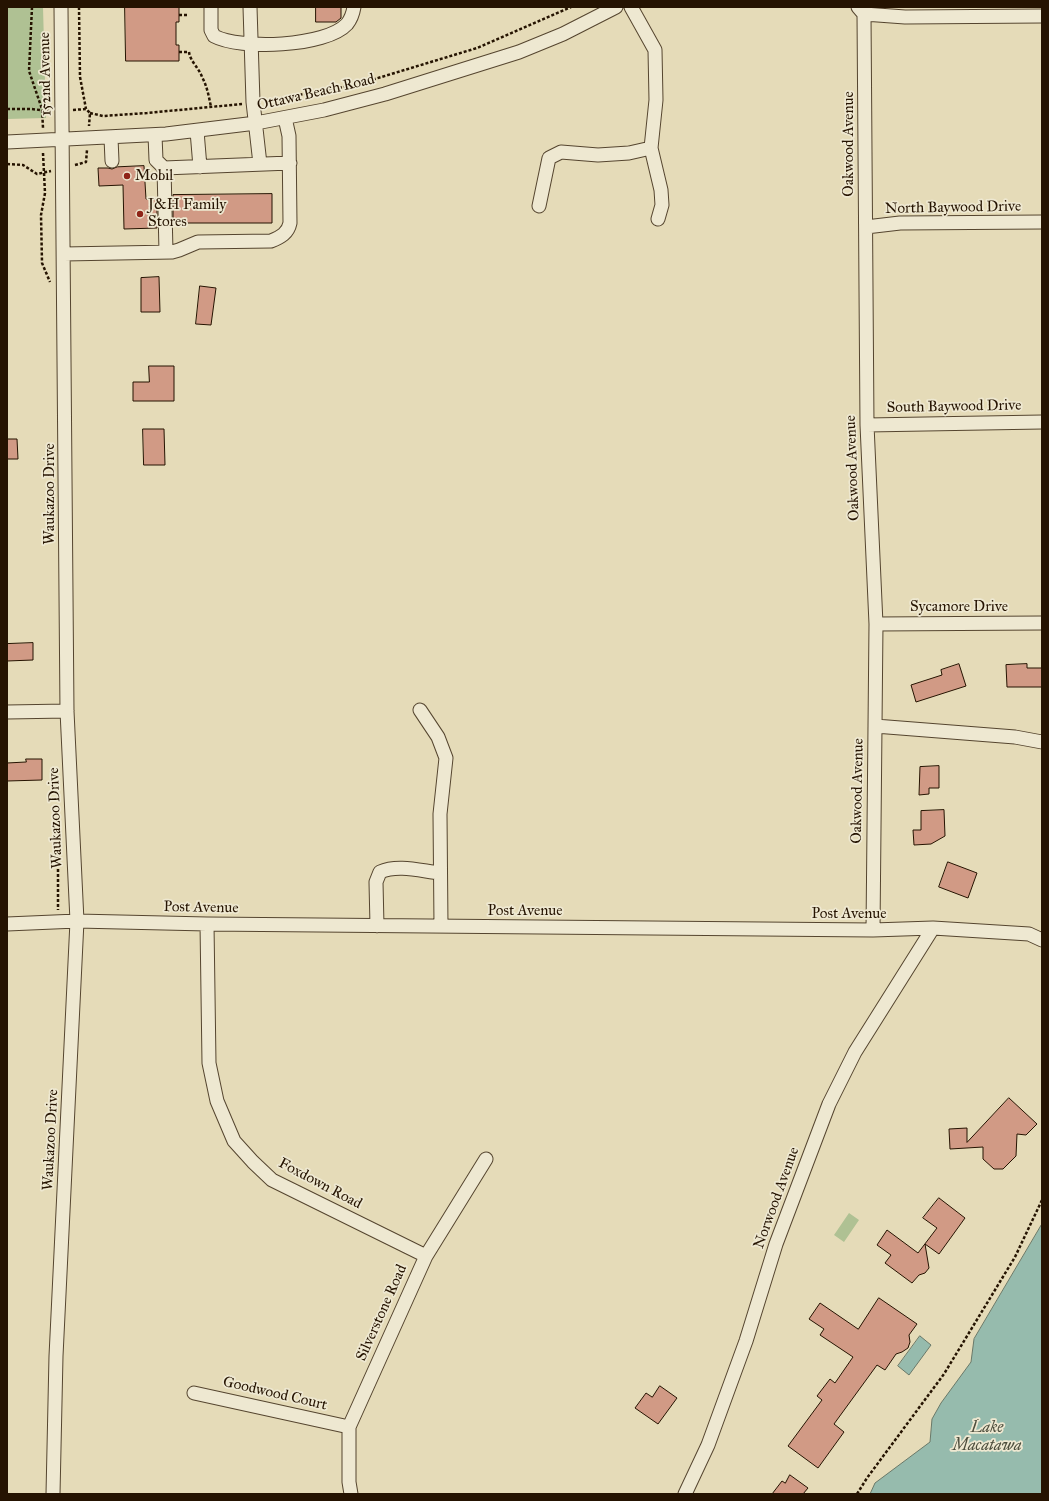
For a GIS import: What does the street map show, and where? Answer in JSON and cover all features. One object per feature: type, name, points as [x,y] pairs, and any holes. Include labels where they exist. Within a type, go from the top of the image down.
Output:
[{"type":"street","name":"152nd Avenue","points":[[61,7],[63,140]]},
{"type":"street","points":[[211,7],[212,30],[214,36],[220,40],[232,43],[251,45],[289,43],[310,40],[330,34],[347,24],[351,18],[354,7]]},
{"type":"street","points":[[250,7],[254,102],[260,164]]},
{"type":"street","points":[[347,7],[347,24]]},
{"type":"street","name":"Ottawa Beach Road","points":[[7,142],[111,138],[197,131],[256,123],[324,110],[385,94],[519,52],[563,34],[616,7]]},
{"type":"street","points":[[631,7],[655,50],[656,100],[650,148],[661,190],[662,205],[658,219]]},
{"type":"street","points":[[861,11],[905,18],[1042,16]]},
{"type":"street","name":"Oakwood Avenue","points":[[861,11],[866,227],[867,425],[876,624],[873,930]]},
{"type":"street","points":[[64,254],[166,252],[179,250],[198,242],[271,241],[279,238],[289,228],[290,223],[289,136],[285,118]]},
{"type":"street","points":[[197,131],[200,167]]},
{"type":"street","points":[[155,135],[156,160],[164,168],[166,252]]},
{"type":"street","points":[[111,138],[112,162]]},
{"type":"street","name":"Waukazoo Drive","points":[[54,1494],[56,1356],[77,921],[67,711],[63,140]]},
{"type":"street","points":[[539,206],[549,158],[561,152],[606,154],[629,153],[650,148]]},
{"type":"street","points":[[164,168],[290,163]]},
{"type":"street","name":"North Baywood Drive","points":[[866,227],[900,223],[1042,222]]},
{"type":"street","name":"South Baywood Drive","points":[[867,425],[1042,422]]},
{"type":"street","name":"Sycamore Drive","points":[[876,624],[1042,623]]},
{"type":"street","points":[[420,710],[438,737],[446,758],[440,814],[441,926]]},
{"type":"street","points":[[7,712],[67,711]]},
{"type":"street","points":[[875,726],[1015,737],[1042,742]]},
{"type":"street","points":[[377,926],[376,882],[380,872],[388,869],[401,868],[440,873]]},
{"type":"street","name":"Post Avenue","points":[[7,924],[77,921],[377,926],[873,930],[933,928],[1029,934],[1042,940]]},
{"type":"street","name":"Foxdown Road","points":[[207,924],[210,1063],[217,1101],[234,1141],[272,1180],[426,1256]]},
{"type":"street","name":"Norwood Avenue","points":[[684,1494],[710,1438],[746,1341],[776,1244],[829,1104],[855,1052],[933,928]]},
{"type":"street","name":"Silverstone Road","points":[[351,1494],[349,1482],[349,1427],[426,1256],[486,1159]]},
{"type":"street","name":"Goodwood Court","points":[[194,1393],[349,1427]]},
{"type":"path","points":[[32,7],[29,71],[43,118]]},
{"type":"path","points":[[78,7],[80,77],[86,109],[90,114],[103,116],[242,104]]},
{"type":"path","points":[[264,101],[355,84],[478,48],[571,7]]},
{"type":"path","points":[[179,15],[189,15]]},
{"type":"path","points":[[179,52],[189,52],[190,59],[199,70],[203,78],[211,107]]},
{"type":"path","points":[[7,110],[31,109],[47,111]]},
{"type":"path","points":[[82,110],[86,109]]},
{"type":"path","points":[[84,162],[86,162],[87,159]]},
{"type":"path","points":[[7,164],[23,165],[37,174],[45,171],[44,197],[41,215],[41,238]]},
{"type":"path","points":[[857,1494],[867,1478],[944,1374],[1015,1257],[1042,1200]]},
{"type":"shaded area","points":[[7,7],[43,7],[46,118],[7,119]]},
{"type":"shaded area","points":[[849,1213],[859,1220],[844,1242],[834,1235]]},
{"type":"water","name":"Lake Macatawa","points":[[1042,1224],[1042,1494],[870,1494],[875,1483],[930,1442],[932,1419],[941,1403],[971,1362],[974,1339]]},
{"type":"water","points":[[920,1336],[931,1345],[909,1375],[898,1366]]},
{"type":"building","points":[[125,7],[179,7],[179,22],[176,22],[176,45],[179,45],[179,61],[126,61]]},
{"type":"building","points":[[316,7],[341,7],[341,18],[336,22],[316,22]]},
{"type":"building","points":[[144,166],[146,199],[157,199],[157,228],[124,229],[123,185],[99,186],[98,168],[112,169],[117,167]]},
{"type":"building","points":[[272,194],[272,223],[173,223],[173,195]]},
{"type":"building","points":[[159,277],[160,312],[141,312],[141,278]]},
{"type":"building","points":[[200,286],[216,288],[211,325],[196,324]]},
{"type":"building","points":[[149,366],[174,366],[174,401],[133,401],[133,382],[149,382]]},
{"type":"building","points":[[143,429],[164,429],[165,465],[144,465]]},
{"type":"building","points":[[7,439],[17,439],[18,459],[7,459]]},
{"type":"building","points":[[33,643],[33,660],[7,661],[7,644]]},
{"type":"building","points":[[959,664],[966,686],[916,702],[911,685],[942,675],[941,670]]},
{"type":"building","points":[[1027,664],[1027,668],[1042,668],[1042,687],[1007,687],[1006,665]]},
{"type":"building","points":[[26,759],[42,759],[42,780],[7,781],[7,763],[26,762]]},
{"type":"building","points":[[939,766],[939,788],[929,788],[929,794],[919,795],[920,767]]},
{"type":"building","points":[[944,810],[945,836],[931,844],[914,845],[913,830],[921,830],[921,811]]},
{"type":"building","points":[[948,862],[977,873],[968,898],[939,887]]},
{"type":"building","points":[[1009,1098],[1037,1124],[1026,1135],[1017,1134],[1016,1156],[1003,1169],[994,1169],[983,1159],[983,1147],[950,1149],[949,1129],[967,1128],[967,1142]]},
{"type":"building","points":[[939,1198],[965,1218],[939,1254],[925,1244],[929,1268],[925,1273],[919,1275],[912,1283],[885,1263],[891,1255],[877,1245],[887,1230],[918,1253],[937,1228],[923,1218]]},
{"type":"building","points":[[879,1298],[917,1324],[909,1335],[910,1342],[908,1348],[896,1354],[885,1370],[877,1365],[834,1424],[844,1432],[818,1468],[788,1446],[822,1400],[817,1396],[830,1379],[835,1383],[853,1357],[820,1335],[824,1329],[809,1319],[820,1303],[858,1329]]},
{"type":"building","points":[[660,1386],[677,1398],[658,1424],[635,1408],[646,1393],[652,1397]]},
{"type":"building","points":[[790,1475],[808,1488],[803,1494],[772,1494],[782,1481],[785,1483]]},
{"type":"place","name":"Mobil","points":[[127,176]]},
{"type":"place","name":"J&H Family Stores","points":[[140,214]]}]
